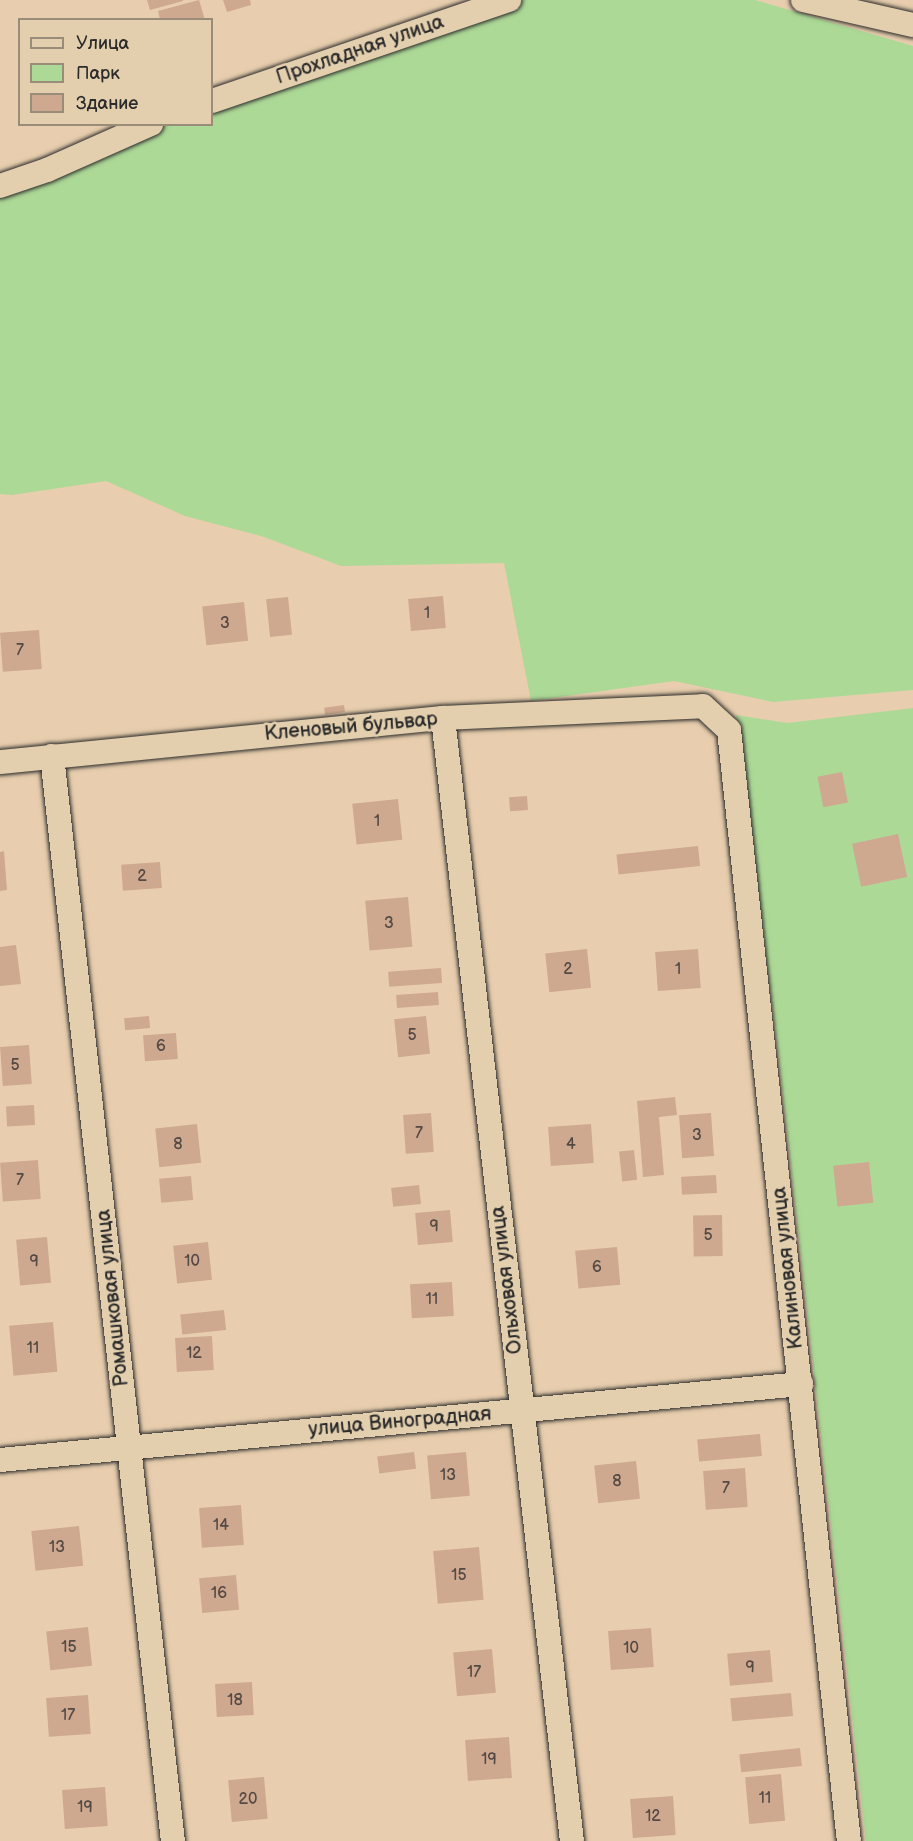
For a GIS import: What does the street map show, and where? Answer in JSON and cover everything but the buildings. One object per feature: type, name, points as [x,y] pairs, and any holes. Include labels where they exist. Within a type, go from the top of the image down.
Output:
[{"type":"street","name":"Прохладная улица","points":[[213,100],[509,0]]},
{"type":"street","points":[[803,0],[874,9],[913,25]]},
{"type":"street","points":[[0,186],[47,170],[146,126]]},
{"type":"street","name":"Кленовый бульвар","points":[[0,762],[443,718],[703,706]]},
{"type":"street","name":"Калиновая улица","points":[[703,706],[729,730],[849,1841]]},
{"type":"street","name":"Ольховая улица","points":[[443,718],[572,1841]]},
{"type":"street","name":"Ромашковая улица","points":[[52,756],[173,1841]]},
{"type":"street","name":"улица Виноградная","points":[[0,1460],[801,1384]]},
{"type":"green space","points":[[520,0],[755,0],[913,46],[913,690],[773,702],[674,681],[531,701],[504,563],[341,566],[264,537],[185,516],[106,481],[12,495],[0,494],[0,193],[164,126],[213,126],[213,107]]},
{"type":"green space","points":[[913,708],[913,1841],[866,1841],[778,1050],[736,715],[787,723]]}]
